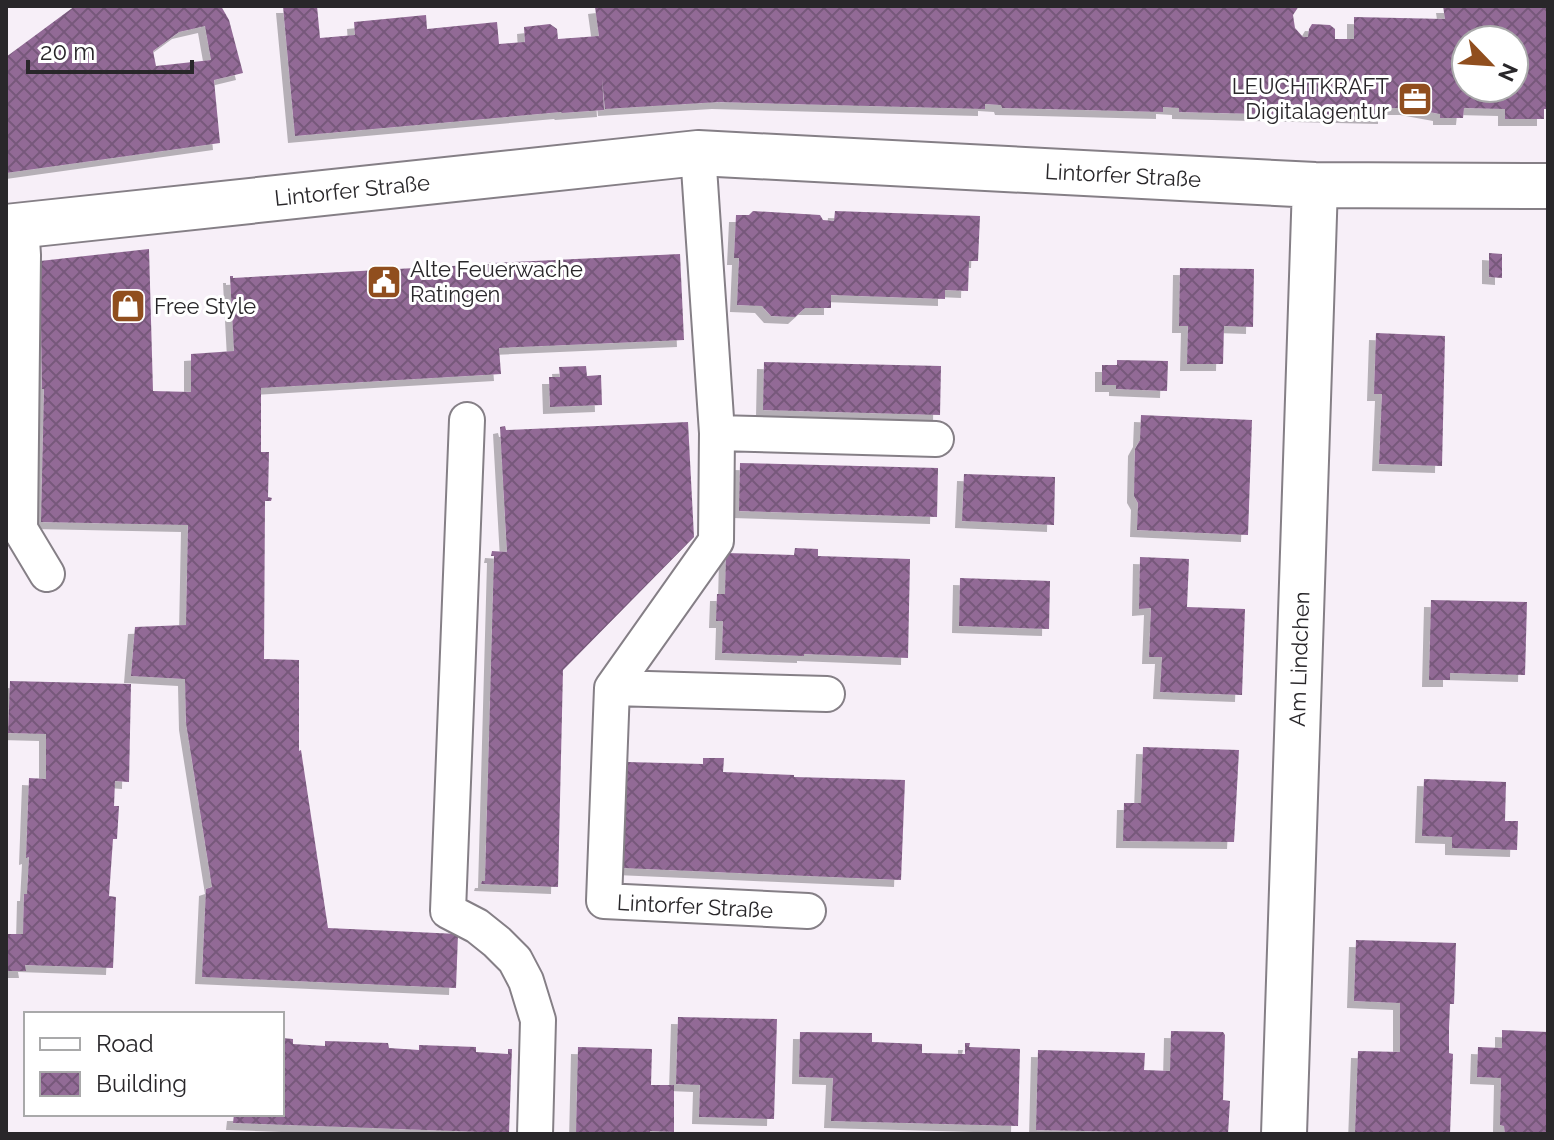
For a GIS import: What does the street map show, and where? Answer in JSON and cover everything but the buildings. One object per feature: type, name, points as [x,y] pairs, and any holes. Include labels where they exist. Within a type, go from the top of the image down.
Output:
[{"type":"street","name":"Lintorfer Straße","points":[[14,226],[698,153],[1315,185],[1548,186]]},
{"type":"street","name":"Am Lindchen","points":[[1284,1134],[1315,185]]},
{"type":"lane","points":[[612,688],[716,541],[717,433],[698,153]]},
{"type":"lane","points":[[14,226],[23,255],[20,529],[47,574]]},
{"type":"lane","points":[[467,420],[448,911],[477,926],[497,942],[515,960],[526,981],[538,1020],[535,1134]]},
{"type":"lane","points":[[717,433],[936,439]]},
{"type":"lane","points":[[612,688],[827,694]]},
{"type":"lane","name":"Lintorfer Straße","points":[[612,688],[604,901],[808,911]]},
{"type":"place","name":"LEUCHTKRAFT Digitalagentur","points":[[1415,99]]},
{"type":"place","name":"Alte Feuerwache Ratingen","points":[[384,282]]},
{"type":"place","name":"Free Style","points":[[128,306]]}]
